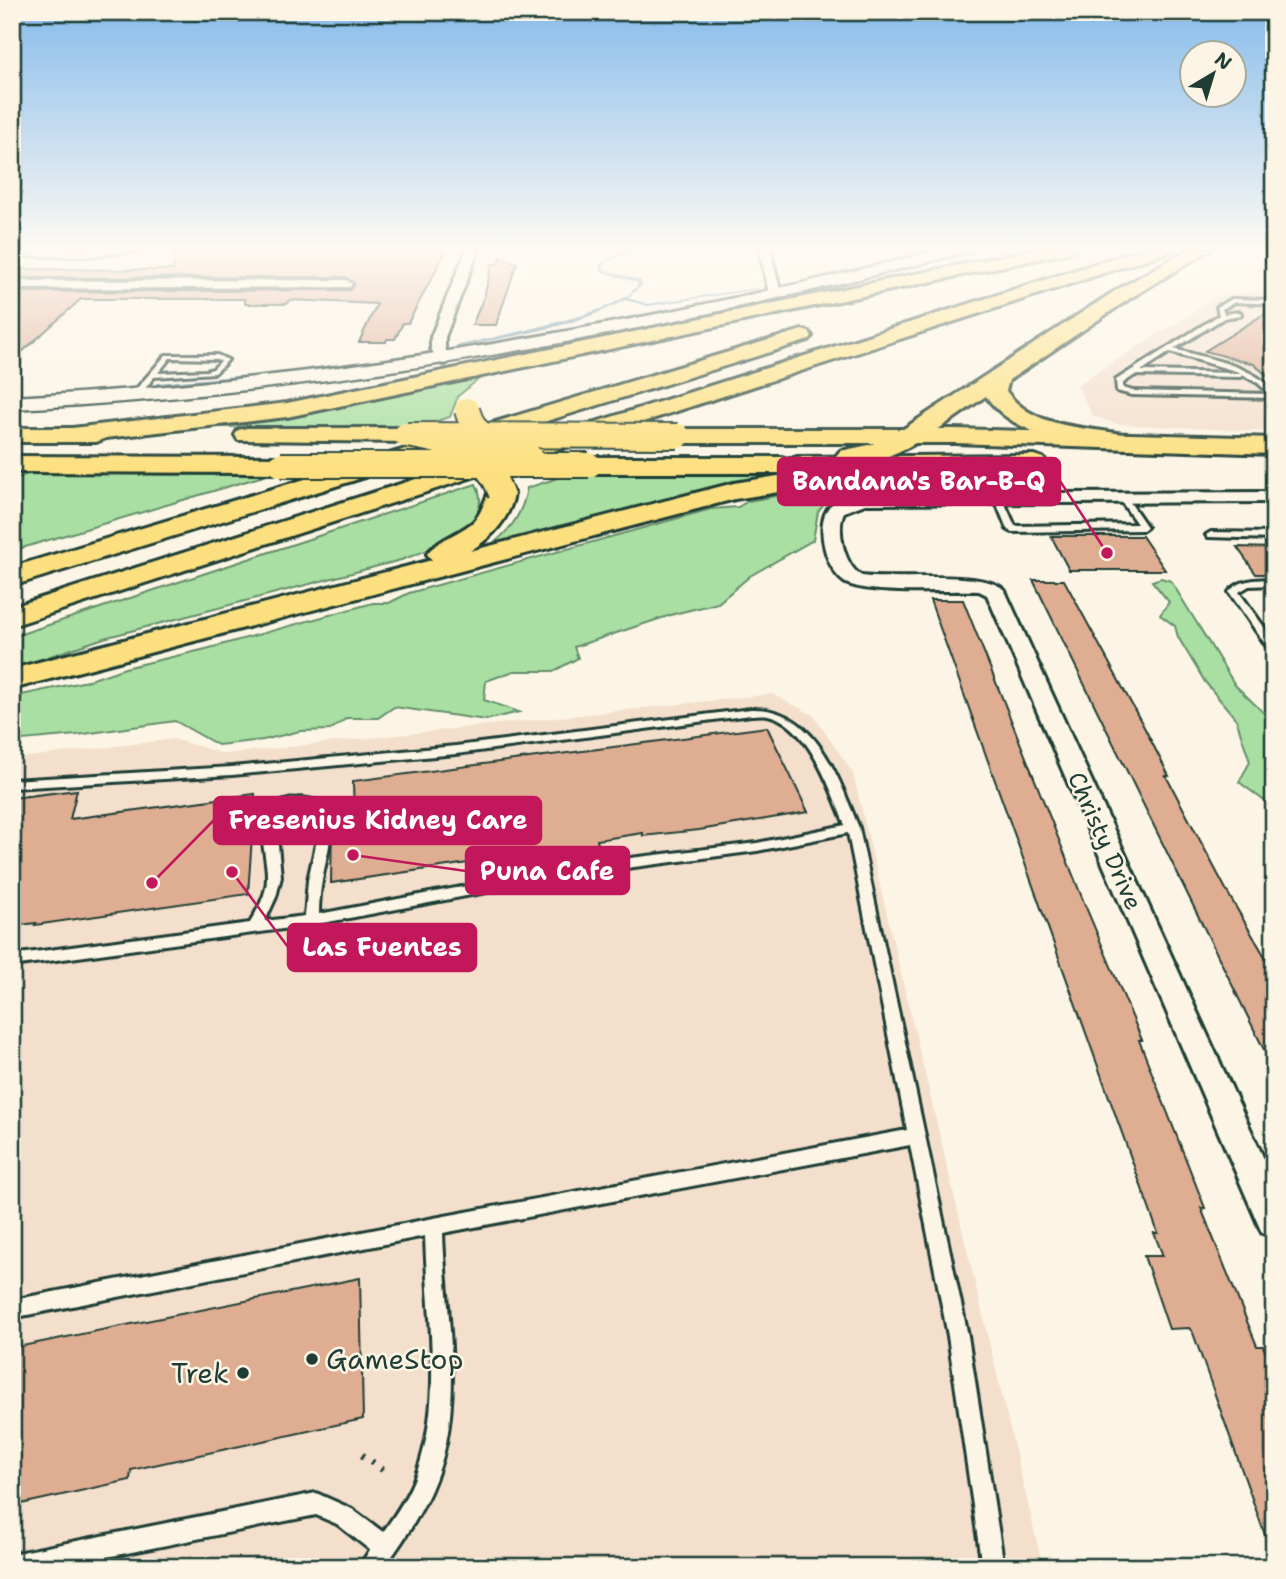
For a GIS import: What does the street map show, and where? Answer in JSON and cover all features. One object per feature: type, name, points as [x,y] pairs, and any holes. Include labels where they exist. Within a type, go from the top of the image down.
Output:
[{"type":"main road","points":[[72,435],[275,412],[717,322]]},
{"type":"main road","points":[[12,617],[933,322]]},
{"type":"main road","points":[[796,465],[874,452],[911,436],[1083,322]]},
{"type":"main road","points":[[12,577],[818,331]]},
{"type":"main road","points":[[559,355],[493,379],[470,399],[467,410],[470,424],[480,435],[518,454],[581,464]]},
{"type":"main road","points":[[999,379],[995,391],[999,400],[1009,411],[1019,416],[1059,430],[1128,442]]},
{"type":"main road","points":[[12,435],[911,436],[1128,442],[1272,450]]},
{"type":"main road","points":[[20,467],[100,447],[200,435]]},
{"type":"main road","points":[[382,581],[434,558],[480,531],[499,505],[501,494],[496,475],[487,464],[456,446],[394,435]]},
{"type":"main road","points":[[20,467],[951,464],[1272,450]]},
{"type":"main road","points":[[12,679],[734,491],[823,477],[951,464]]},
{"type":"street","points":[[444,322],[438,337],[438,349],[445,360]]},
{"type":"street","points":[[12,403],[134,397],[291,382],[445,360],[637,322]]},
{"type":"street","points":[[998,497],[1274,497]]},
{"type":"street","name":"Christy Drive","points":[[998,497],[865,499],[844,504],[833,514],[833,535],[843,571],[855,579],[872,583],[973,584],[995,591],[1274,1221]]},
{"type":"lane","points":[[1213,322],[1119,382],[1120,388],[1132,393],[1274,395]]},
{"type":"lane","points":[[1169,350],[1250,376],[1261,381],[1274,395]]},
{"type":"lane","points":[[134,397],[152,375],[168,356],[217,357],[225,360],[215,371],[152,375]]},
{"type":"lane","points":[[1133,373],[1250,376]]},
{"type":"lane","points":[[998,497],[1012,529],[1143,527],[1122,497]]},
{"type":"lane","points":[[1211,535],[1274,536]]},
{"type":"lane","points":[[1274,582],[1249,583],[1238,586],[1234,592],[1274,649]]},
{"type":"lane","points":[[12,784],[232,771],[470,749],[751,712],[772,713],[791,724],[820,752],[853,828],[958,1336],[993,1567]]},
{"type":"lane","points":[[255,928],[271,894],[274,875],[267,831],[273,812],[287,803],[308,800],[321,808],[326,819],[321,858],[315,878],[312,920]]},
{"type":"lane","points":[[12,961],[312,920],[589,868],[757,847],[853,828]]},
{"type":"lane","points":[[12,1309],[434,1226],[916,1136]]},
{"type":"lane","points":[[370,1567],[385,1549],[416,1497],[429,1468],[439,1418],[442,1367],[434,1273],[434,1226]]},
{"type":"lane","points":[[12,1565],[316,1504],[337,1509],[385,1549]]},
{"type":"path","points":[[362,1455],[386,1472]]},
{"type":"shaded area","points":[[1178,322],[1274,322],[1274,432],[1116,424],[1093,416],[1077,385]]},
{"type":"shaded area","points":[[772,694],[813,715],[853,773],[1043,1567],[12,1567],[12,759],[173,739],[225,754]]},
{"type":"green space","points":[[480,378],[458,396],[450,417],[413,428],[208,427],[310,412]]},
{"type":"green space","points":[[31,473],[267,475],[12,551],[12,480]]},
{"type":"green space","points":[[796,474],[485,550],[513,524],[522,508],[527,488],[567,475]]},
{"type":"green space","points":[[925,480],[924,485],[831,496],[818,512],[813,540],[750,576],[718,603],[674,614],[574,647],[578,658],[554,671],[514,671],[486,681],[484,700],[519,712],[486,720],[394,707],[378,718],[347,718],[330,730],[300,731],[263,740],[218,745],[175,721],[12,741],[12,697],[87,681],[125,668],[206,649],[373,603],[389,603],[409,593],[711,509],[738,507],[748,501],[836,485]]},
{"type":"green space","points":[[476,484],[480,499],[477,513],[469,524],[458,534],[428,550],[401,560],[104,638],[12,669],[12,637]]},
{"type":"green space","points":[[1161,578],[1171,581],[1235,685],[1274,723],[1274,808],[1239,782],[1250,762],[1236,719],[1205,682],[1178,637],[1175,626],[1160,615],[1169,602],[1152,581]]},
{"type":"building","points":[[12,322],[56,322],[12,361]]},
{"type":"building","points":[[369,322],[409,322],[403,323],[395,339],[387,339],[386,342],[359,342]]},
{"type":"building","points":[[473,322],[497,322],[496,325],[472,325]]},
{"type":"building","points":[[1252,322],[1274,322],[1274,382],[1254,364],[1205,351]]},
{"type":"building","points":[[1051,536],[1142,536],[1165,570],[1069,570]]},
{"type":"building","points":[[1237,547],[1274,548],[1274,574],[1256,574]]},
{"type":"building","points":[[1033,580],[1064,580],[1144,727],[1169,776],[1166,776],[1230,897],[1274,972],[1274,1070]]},
{"type":"building","points":[[930,600],[963,600],[1142,1040],[1139,1040],[1205,1208],[1201,1208],[1257,1346],[1263,1346],[1274,1373],[1274,1552],[1271,1552],[1193,1333],[1189,1328],[1169,1329],[1144,1256],[1163,1256],[1154,1233],[1158,1233]]},
{"type":"building","points":[[767,727],[808,812],[699,830],[643,836],[643,833],[597,840],[598,844],[331,883],[332,820],[354,817],[353,781]]},
{"type":"building","points":[[77,790],[70,819],[255,794],[248,894],[12,926],[12,798]]},
{"type":"building","points":[[360,1278],[363,1419],[131,1470],[130,1480],[12,1506],[12,1348]]},
{"type":"waterway","points":[[457,346],[564,322]]},
{"type":"waterway","points":[[337,367],[420,354]]},
{"type":"waterway","points":[[157,385],[274,375]]},
{"type":"place","name":"Bandana's Bar-B-Q","points":[[1107,553]]},
{"type":"place","name":"Puna Cafe","points":[[353,855]]},
{"type":"place","name":"Las Fuentes","points":[[232,872]]},
{"type":"place","name":"Fresenius Kidney Care","points":[[152,883]]},
{"type":"place","name":"GameStop","points":[[312,1359]]},
{"type":"place","name":"Trek","points":[[243,1373]]}]
